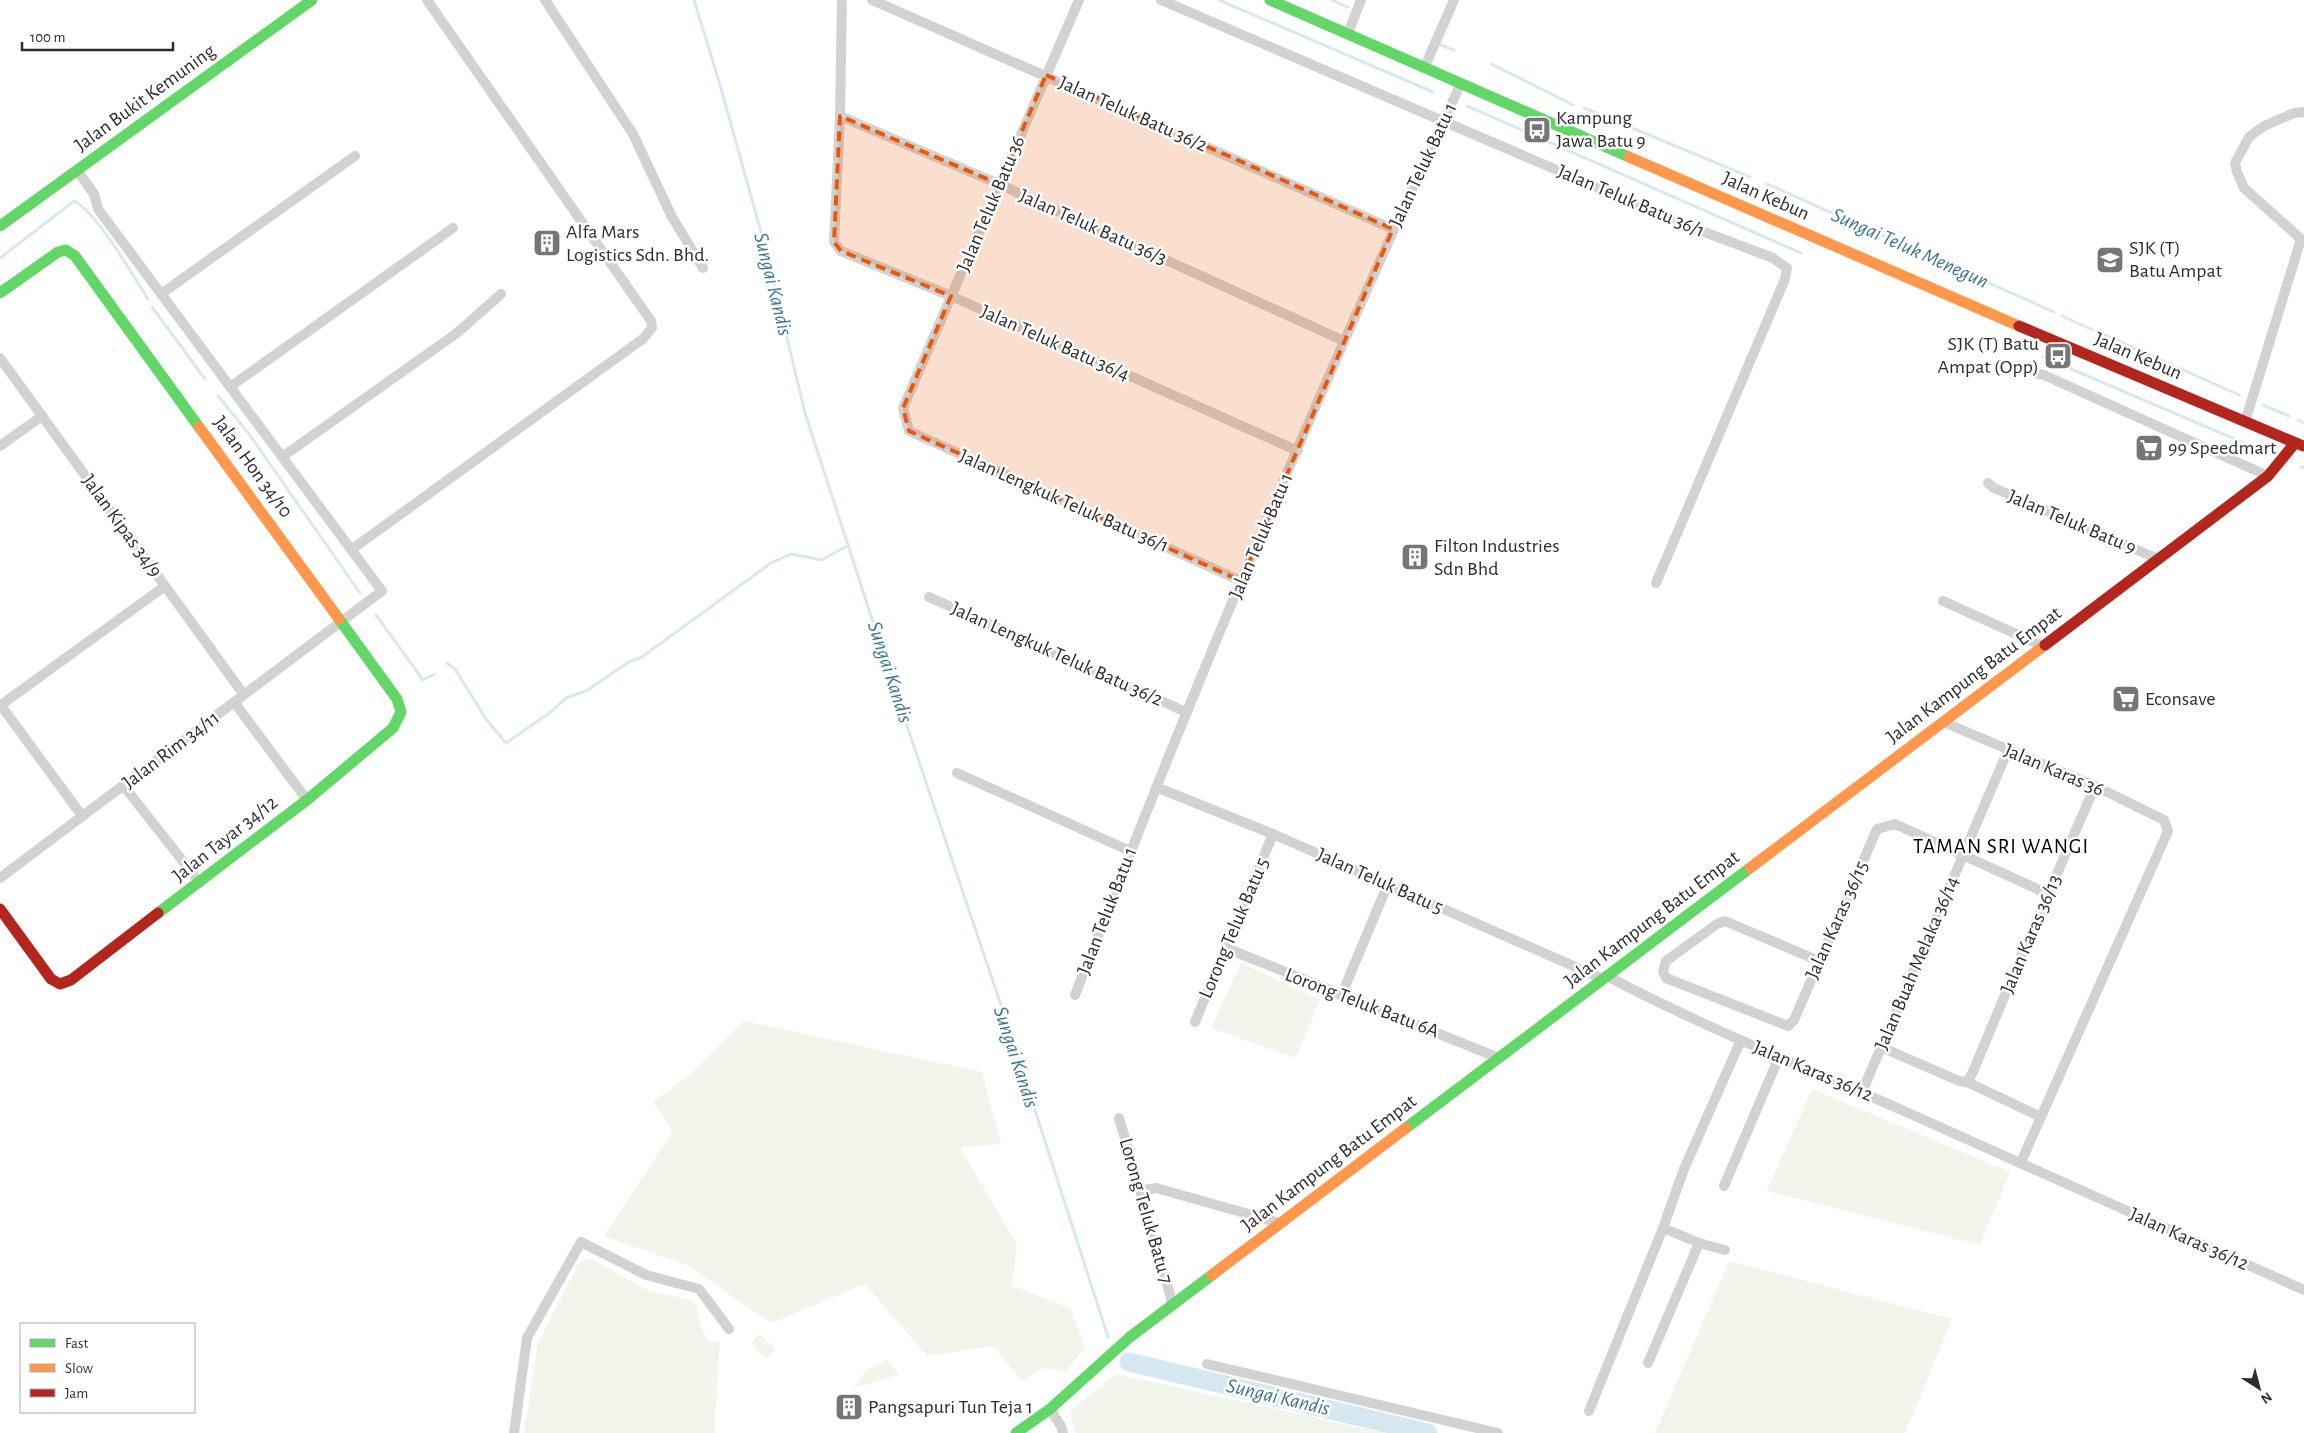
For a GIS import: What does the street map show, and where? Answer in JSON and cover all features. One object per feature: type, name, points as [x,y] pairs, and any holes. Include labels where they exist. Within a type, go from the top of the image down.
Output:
[{"type":"main road","name":"Jalan Bukit Kemuning","points":[[0,226],[312,0]]},
{"type":"main road","name":"Jalan Kebun","points":[[1270,0],[1425,66],[1921,285],[2300,445]]},
{"type":"main road","name":"Jalan Hon 34/10","points":[[0,293],[58,252],[66,250],[75,256],[397,699],[401,712]]},
{"type":"main road","name":"Jalan Kampung Batu Empat","points":[[1016,1433],[1050,1409],[1130,1337],[2268,476],[2300,445]]},
{"type":"main road","name":"Jalan Tayar 34/12","points":[[0,909],[51,979],[60,984],[71,980],[307,800],[393,728],[401,712]]},
{"type":"main road","name":"Jalan Kampung Batu Empat","points":[[1004,1433],[1029,1424]]},
{"type":"street","points":[[77,170],[94,194],[98,209],[352,550],[644,338],[652,328],[651,321],[427,0]]},
{"type":"street","points":[[545,0],[633,134],[672,217],[703,268]]},
{"type":"street","name":"Jalan Teluk Batu 36/4","points":[[842,0],[840,116],[834,220],[834,242],[841,251],[951,296],[1298,451]]},
{"type":"street","name":"Jalan Teluk Batu 36/2","points":[[872,0],[1393,229]]},
{"type":"street","name":"Jalan Teluk Batu 36","points":[[903,408],[1079,0]]},
{"type":"street","name":"Jalan Teluk Batu 36/1","points":[[1161,0],[1678,222],[1773,258],[1787,268],[1785,279],[1656,583]]},
{"type":"street","points":[[1348,33],[1361,0]]},
{"type":"street","points":[[1425,66],[1454,0]]},
{"type":"street","name":"Jalan Teluk Batu 1","points":[[1075,995],[1130,851],[1241,581],[1393,229],[1461,83]]},
{"type":"street","points":[[2245,422],[2301,239],[2244,188],[2235,163],[2249,138],[2264,126],[2294,113],[2304,112]]},
{"type":"street","name":"Jalan Teluk Batu 36/3","points":[[840,116],[999,184],[1344,340]]},
{"type":"street","points":[[161,294],[355,156]]},
{"type":"street","points":[[230,387],[453,228]]},
{"type":"street","points":[[282,457],[457,333],[501,294]]},
{"type":"street","name":"Jalan Kipas 34/9","points":[[0,358],[244,695]]},
{"type":"street","points":[[2034,373],[2044,375],[2268,476]]},
{"type":"street","name":"Jalan Lengkuk Teluk Batu 36/1","points":[[903,408],[909,431],[1241,581]]},
{"type":"street","points":[[0,446],[42,416]]},
{"type":"street","name":"Jalan Teluk Batu 9","points":[[1988,483],[1994,488],[2158,559]]},
{"type":"street","name":"Jalan Rim 34/11","points":[[0,878],[382,591],[352,550]]},
{"type":"street","points":[[82,816],[0,704],[165,586]]},
{"type":"street","name":"Jalan Lengkuk Teluk Batu 36/2","points":[[929,597],[1186,712]]},
{"type":"street","points":[[1943,601],[2043,646]]},
{"type":"street","points":[[234,702],[307,800]]},
{"type":"street","name":"Jalan Karas 36","points":[[1943,722],[2095,786],[2164,820],[2168,831],[2041,1117]]},
{"type":"street","name":"Jalan Buah Melaka 36/14","points":[[1862,1092],[2008,750]]},
{"type":"street","points":[[957,773],[1130,851]]},
{"type":"street","points":[[123,785],[200,883]]},
{"type":"street","name":"Jalan Karas 36/13","points":[[1967,1082],[2095,786]]},
{"type":"street","name":"Jalan Teluk Batu 5","points":[[1156,787],[1273,834],[1605,978]]},
{"type":"street","name":"Jalan Karas 36/15","points":[[1819,962],[1725,921],[1717,924],[1666,962],[1663,971],[1666,978],[1788,1026],[1794,1020],[1877,830],[1895,824],[1963,855]]},
{"type":"street","name":"Lorong Teluk Batu 5","points":[[1194,1022],[1273,834]]},
{"type":"street","points":[[1963,855],[2048,894]]},
{"type":"street","points":[[1341,996],[1388,884]]},
{"type":"street","name":"Lorong Teluk Batu 6A","points":[[1226,948],[1341,996],[1382,1010],[1499,1058]]},
{"type":"street","name":"Jalan Karas 36/12","points":[[1605,978],[1778,1057],[2021,1162],[2304,1290]]},
{"type":"street","points":[[1589,1411],[1663,1228],[1684,1169],[1741,1040]]},
{"type":"street","points":[[1881,1047],[1959,1081],[1967,1082],[2041,1117],[2021,1162]]},
{"type":"street","points":[[1724,1186],[1778,1057]]},
{"type":"street","name":"Lorong Teluk Batu 7","points":[[1119,1118],[1173,1305]]},
{"type":"street","points":[[1140,1192],[1156,1188],[1280,1224]]},
{"type":"street","points":[[1663,1228],[1698,1243],[1725,1250]]},
{"type":"street","points":[[514,1433],[527,1338],[581,1242],[646,1275],[699,1289],[704,1293],[729,1330]]},
{"type":"street","points":[[1648,1364],[1698,1243]]},
{"type":"street","points":[[1207,1364],[1498,1433]]},
{"type":"street","points":[[1050,1409],[1063,1433]]},
{"type":"highlighted area","points":[[1046,75],[1393,229],[1241,581],[909,431],[903,408],[951,296],[841,251],[834,242],[840,116],[999,184]]},
{"type":"shaded area","points":[[1241,963],[1320,1000],[1295,1058],[1211,1028]]},
{"type":"shaded area","points":[[744,1021],[982,1072],[1001,1144],[960,1147],[1017,1245],[1012,1286],[1070,1308],[1085,1347],[1065,1372],[1045,1368],[1022,1381],[993,1346],[927,1356],[865,1284],[771,1323],[687,1265],[604,1236],[673,1131],[653,1102],[692,1073]]},
{"type":"shaded area","points":[[1812,1089],[2010,1172],[1980,1245],[1767,1191]]},
{"type":"shaded area","points":[[591,1258],[644,1289],[693,1301],[705,1335],[710,1341],[720,1341],[714,1433],[524,1433],[538,1343],[580,1261]]},
{"type":"shaded area","points":[[1729,1261],[1952,1319],[1905,1433],[1655,1433]]},
{"type":"shaded area","points":[[759,1334],[776,1349],[767,1359],[751,1344]]},
{"type":"shaded area","points":[[887,1360],[899,1375],[853,1388],[866,1370]]},
{"type":"shaded area","points":[[1116,1374],[1385,1433],[1075,1433],[1070,1411]]},
{"type":"waterway","name":"Sungai Kandis","points":[[694,0],[765,246],[805,413],[901,708],[1005,1017],[1108,1337]]},
{"type":"waterway","points":[[1219,0],[1433,92]]},
{"type":"waterway","name":"Sungai Teluk Menegun","points":[[1332,0],[1348,7]]},
{"type":"waterway","name":"Sungai Teluk Menegun","points":[[1438,44],[1454,50]]},
{"type":"waterway","name":"Sungai Teluk Menegun","points":[[1491,64],[1573,105]]},
{"type":"waterway","points":[[1467,106],[1801,253]]},
{"type":"waterway","name":"Sungai Teluk Menegun","points":[[1584,108],[1750,177]]},
{"type":"waterway","name":"Sungai Teluk Menegun","points":[[1767,184],[2054,312]]},
{"type":"waterway","points":[[0,258],[74,201],[83,207],[104,231],[148,299]]},
{"type":"waterway","points":[[152,307],[205,379]]},
{"type":"waterway","name":"Sungai Teluk Menegun","points":[[2062,316],[2093,330]]},
{"type":"waterway","name":"Sungai Teluk Menegun","points":[[2101,333],[2239,395]]},
{"type":"waterway","points":[[2043,357],[2265,452]]},
{"type":"waterway","points":[[218,396],[249,434],[360,593]]},
{"type":"waterway","name":"Sungai Teluk Menegun","points":[[2263,405],[2289,416]]},
{"type":"waterway","name":"Sungai Teluk Menegun","points":[[2298,420],[2304,423]]},
{"type":"waterway","points":[[447,663],[455,669],[486,719],[506,743],[552,711],[566,698],[588,690],[627,663],[642,657],[771,563],[791,554],[822,560],[847,546]]},
{"type":"waterway","points":[[376,615],[423,680],[435,674]]},
{"type":"waterway","name":"Sungai Kandis","points":[[1129,1362],[1428,1433]]},
{"type":"traffic: fast","points":[[0,226],[312,0]]},
{"type":"traffic: fast","points":[[1270,0],[1629,157]]},
{"type":"traffic: fast","points":[[0,293],[58,252],[66,250],[75,256],[199,427]]},
{"type":"traffic: fast","points":[[158,913],[307,800],[393,728],[401,712],[397,699],[339,619]]},
{"type":"traffic: fast","points":[[1406,1128],[1750,868]]},
{"type":"traffic: fast","points":[[1016,1433],[1050,1409],[1130,1337],[1212,1275]]},
{"type":"traffic: slow","points":[[1629,157],[2019,326]]},
{"type":"traffic: slow","points":[[199,427],[339,619]]},
{"type":"traffic: slow","points":[[1750,868],[2045,645]]},
{"type":"traffic: slow","points":[[1212,1275],[1406,1128]]},
{"type":"traffic: jam","points":[[2019,326],[2303,446]]},
{"type":"traffic: jam","points":[[2045,645],[2268,476],[2295,443]]},
{"type":"traffic: jam","points":[[0,909],[51,979],[60,984],[71,980],[158,913]]},
{"type":"place","name":"Kampung Jawa Batu 9","points":[[1537,130]]},
{"type":"place","name":"Alfa Mars Logistics Sdn. Bhd.","points":[[547,243]]},
{"type":"place","name":"SJK (T) Batu Ampat","points":[[2110,260]]},
{"type":"place","name":"SJK (T) Batu Ampat (Opp)","points":[[2058,356]]},
{"type":"place","name":"99 Speedmart","points":[[2149,448]]},
{"type":"place","name":"Filton Industries Sdn Bhd","points":[[1415,557]]},
{"type":"place","name":"Econsave","points":[[2126,699]]},
{"type":"place","name":"Pangsapuri Tun Teja 1","points":[[849,1407]]},
{"type":"district","name":"TAMAN SRI WANGI","points":[[2001,846]]}]
